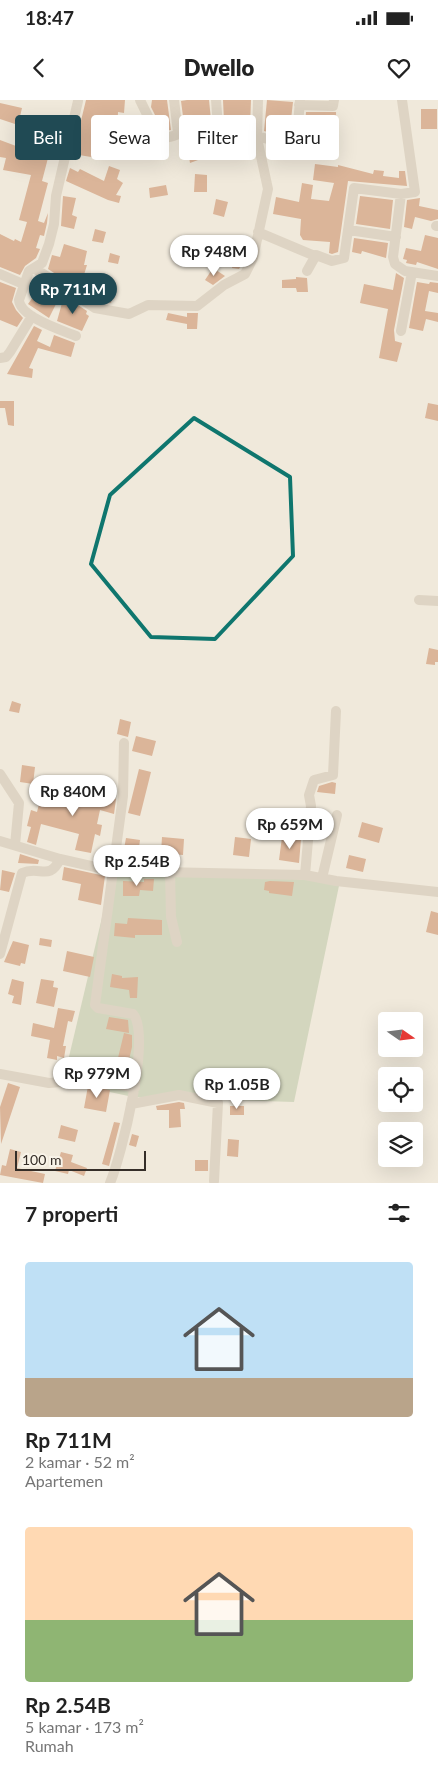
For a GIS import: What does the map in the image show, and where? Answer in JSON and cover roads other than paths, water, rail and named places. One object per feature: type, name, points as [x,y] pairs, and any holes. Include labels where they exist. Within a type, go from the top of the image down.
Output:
[{"type":"street","points":[[140,100],[144,105],[156,135],[163,138],[178,133],[174,100]]},
{"type":"street","points":[[216,100],[217,115]]},
{"type":"street","points":[[34,268],[95,308],[129,314],[148,305],[197,306],[224,285],[245,274],[253,258],[268,189],[257,138],[258,100]]},
{"type":"street","points":[[298,115],[299,102],[331,106],[334,100]]},
{"type":"street","points":[[258,232],[315,256],[332,260],[344,258],[349,230],[351,194],[354,188],[401,194],[413,194],[415,191],[402,100]]},
{"type":"street","points":[[76,336],[32,316],[23,310],[19,304],[23,284],[29,271],[43,261],[54,224],[56,196],[78,101]]},
{"type":"street","points":[[257,138],[266,140]]},
{"type":"street","points":[[401,194],[394,264],[398,268],[412,272],[438,276]]},
{"type":"street","points":[[349,230],[396,236]]},
{"type":"street","points":[[307,271],[315,256]]},
{"type":"street","points":[[401,331],[412,272]]},
{"type":"street","points":[[0,274],[23,284]]},
{"type":"street","points":[[0,358],[6,358],[32,316]]},
{"type":"street","points":[[419,600],[438,601]]},
{"type":"street","points":[[305,875],[311,806],[309,795],[314,780],[333,776],[336,712]]},
{"type":"street","points":[[110,1183],[132,1104],[138,1042],[136,1018],[130,1013],[98,1008],[95,1005],[123,796],[124,743]]},
{"type":"street","points":[[0,774],[19,803],[15,845]]},
{"type":"street","points":[[322,878],[337,815]]},
{"type":"street","points":[[0,842],[60,859],[113,870],[305,875],[438,892]]},
{"type":"street","points":[[0,954],[22,874],[29,871],[49,872],[56,868],[60,859]]},
{"type":"street","points":[[170,871],[171,917],[176,942]]},
{"type":"street","points":[[1,1077],[49,1083],[96,1078],[135,1088]]},
{"type":"street","points":[[132,1104],[180,1094],[218,1103],[214,1181]]}]
